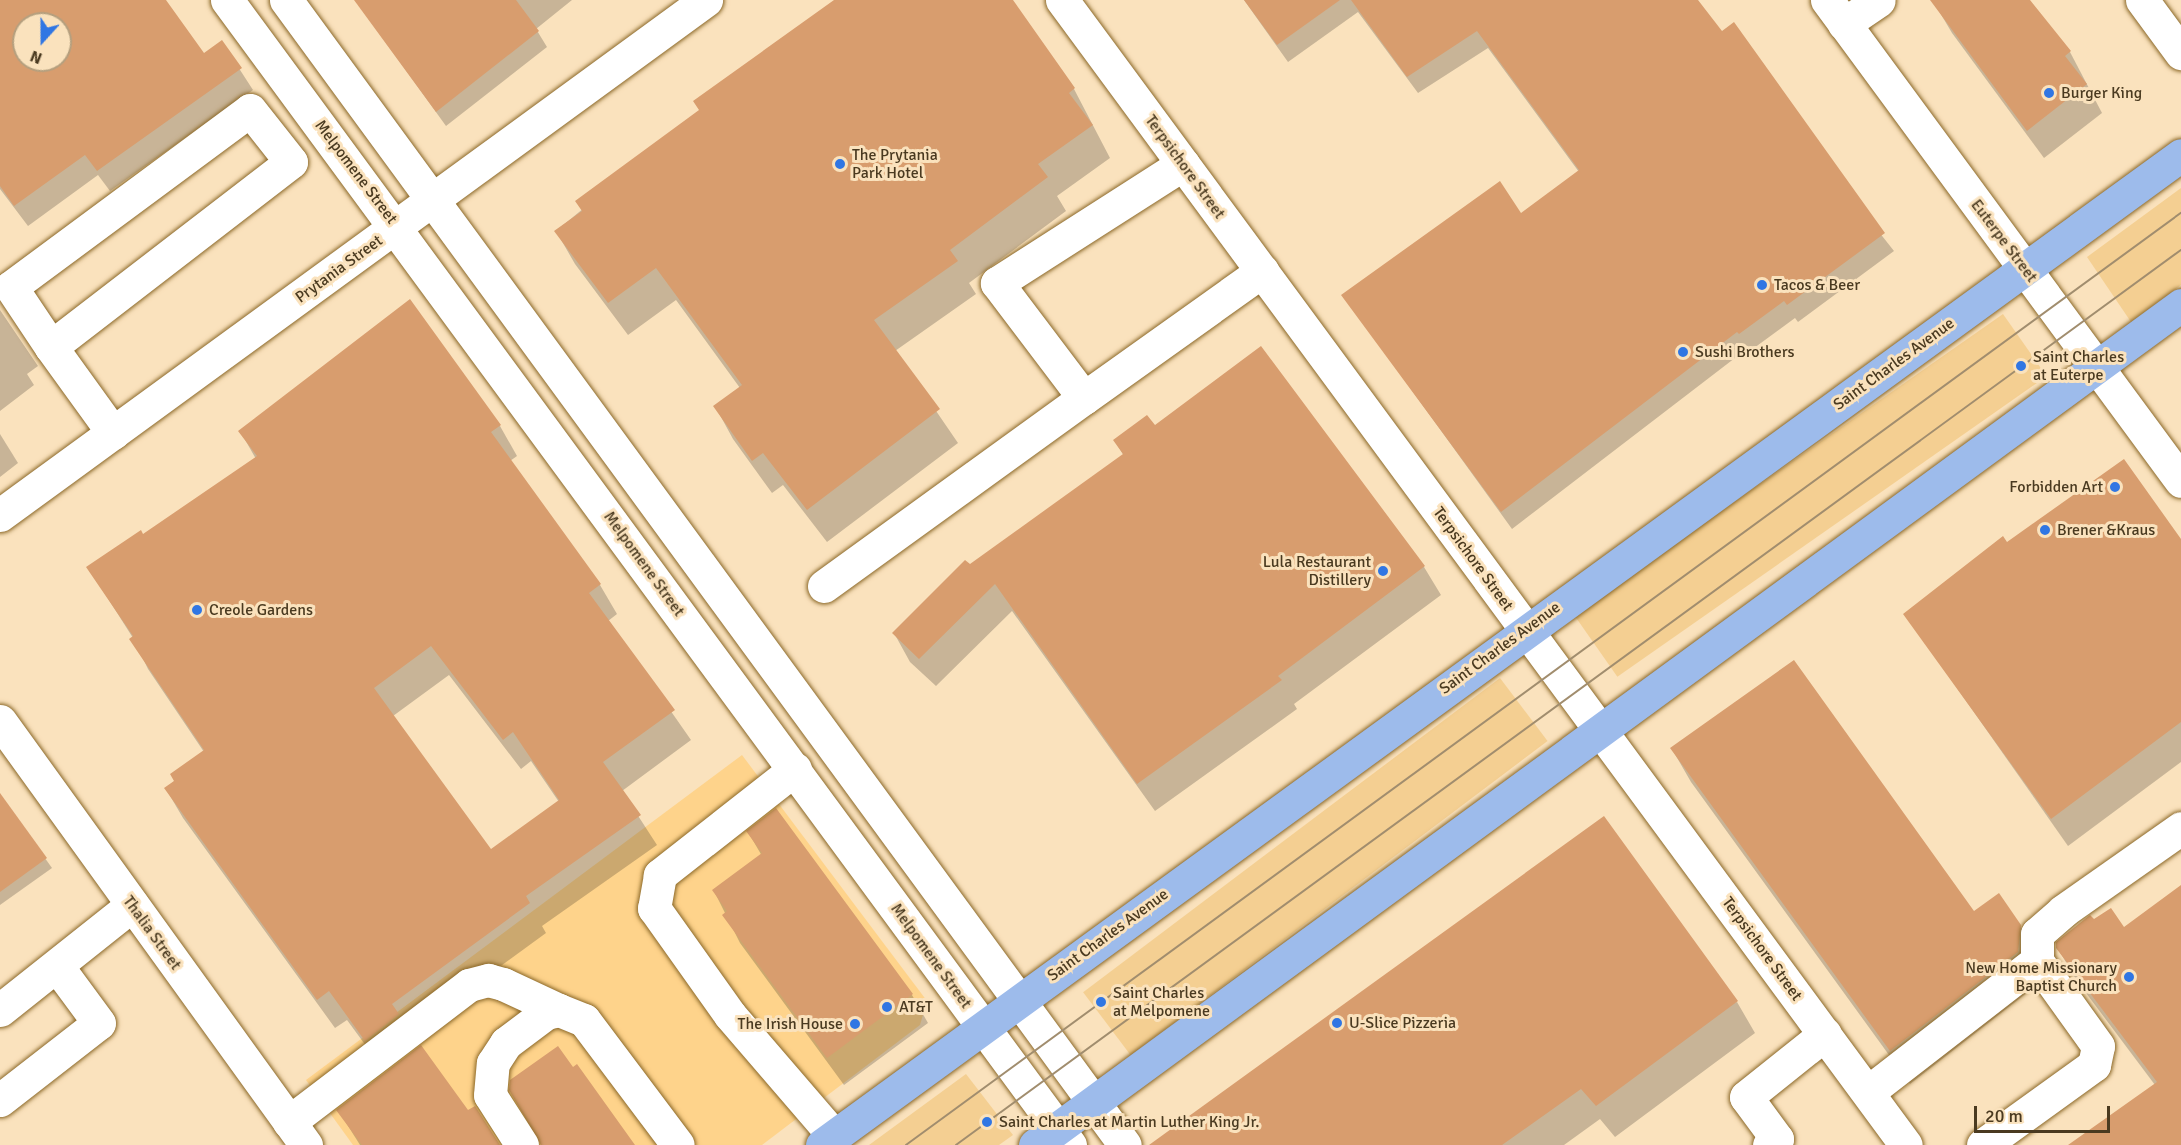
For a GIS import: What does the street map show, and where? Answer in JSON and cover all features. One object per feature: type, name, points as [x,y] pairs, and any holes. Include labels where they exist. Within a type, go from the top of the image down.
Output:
[{"type":"main road","name":"Saint Charles Avenue","points":[[828,1140],[1524,630],[2181,155]]},
{"type":"main road","points":[[1054,1140],[1094,1102],[1599,728],[2181,305]]},
{"type":"street","name":"Melpomene Street","points":[[227,0],[398,227],[982,1026],[1054,1140]]},
{"type":"street","points":[[286,0],[435,199],[1125,1145]]},
{"type":"street","name":"Prytania Street","points":[[0,515],[398,227],[706,0]]},
{"type":"street","name":"Terpsichore Street","points":[[1062,0],[1524,630],[1599,728],[1906,1145]]},
{"type":"street","points":[[1835,12],[1879,0]]},
{"type":"street","points":[[2142,0],[2181,53]]},
{"type":"street","name":"Euterpe Street","points":[[1835,12],[2181,481]]},
{"type":"street","points":[[51,347],[291,162],[250,110],[11,287],[51,347],[113,433]]},
{"type":"street","points":[[1084,398],[997,283],[1183,164]]},
{"type":"street","points":[[824,586],[1262,272]]},
{"type":"street","name":"Thalia Street","points":[[0,721],[298,1134]]},
{"type":"street","points":[[795,770],[660,875],[654,908],[730,1015],[828,1140]]},
{"type":"street","points":[[1983,1145],[2094,1065],[2098,1046],[2037,961],[2037,934],[2062,910],[2181,828]]},
{"type":"street","points":[[0,1010],[132,905]]},
{"type":"street","points":[[1868,1092],[2037,961]]},
{"type":"street","points":[[0,1100],[99,1023],[57,966]]},
{"type":"street","points":[[298,1134],[470,985],[488,980],[503,984],[584,1020],[678,1145]]},
{"type":"street","points":[[522,1145],[490,1095],[493,1063],[506,1043],[546,1013],[559,1010]]},
{"type":"street","points":[[1775,1143],[1746,1097],[1825,1034]]},
{"type":"shaded area","points":[[2181,188],[2181,285],[2131,322],[2087,257]]},
{"type":"shaded area","points":[[2003,314],[2047,376],[1617,677],[1574,615]]},
{"type":"shaded area","points":[[1500,678],[1548,741],[1131,1055],[1083,992]]},
{"type":"shaded area","points":[[742,755],[927,1001],[920,1025],[762,1145],[353,1145],[306,1080]]},
{"type":"shaded area","points":[[966,1074],[1013,1135],[999,1145],[869,1145]]},
{"type":"building","points":[[0,0],[166,0],[204,53],[222,40],[242,68],[97,171],[85,155],[14,206],[0,186]]},
{"type":"building","points":[[354,0],[516,0],[539,31],[436,112]]},
{"type":"building","points":[[834,0],[1013,0],[1075,88],[1069,93],[1093,125],[1038,164],[1048,177],[950,250],[958,261],[874,320],[940,409],[807,510],[763,453],[752,461],[713,406],[742,385],[656,268],[608,303],[554,231],[582,211],[575,201],[699,110],[693,101]]},
{"type":"building","points":[[1244,0],[1340,0],[1277,45]]},
{"type":"building","points":[[1351,0],[1698,0],[1722,31],[1734,22],[1885,233],[1787,305],[1784,301],[1739,334],[1737,332],[1501,512],[1341,295],[1500,181],[1521,213],[1579,170],[1477,31],[1407,77]]},
{"type":"building","points":[[1930,0],[2030,0],[2071,51],[2065,56],[2087,84],[2027,131]]},
{"type":"building","points":[[410,299],[501,425],[491,432],[601,584],[589,593],[675,710],[603,762],[641,815],[526,896],[530,903],[392,1004],[399,1014],[365,1041],[329,991],[317,1000],[164,788],[174,781],[170,774],[204,750],[129,639],[133,636],[86,567],[141,530],[143,534],[257,456],[238,431]],"holes":[[[431,646],[503,740],[513,732],[559,800],[491,849],[374,688]]]},
{"type":"building","points":[[1261,346],[1425,566],[1278,676],[1282,680],[1137,784],[995,584],[919,659],[892,633],[965,560],[970,564],[1123,454],[1113,440],[1147,415],[1155,425]]},
{"type":"building","points":[[2124,459],[2181,539],[2181,722],[2051,819],[1903,614],[2003,536],[2007,542]]},
{"type":"building","points":[[1794,660],[1974,911],[1999,893],[2021,925],[2018,952],[1890,1051],[1670,748]]},
{"type":"building","points":[[0,793],[47,858],[0,892]]},
{"type":"building","points":[[776,808],[913,994],[827,1058],[722,915],[727,911],[712,890],[762,853],[746,831]]},
{"type":"building","points":[[1604,816],[1738,1001],[1596,1106],[1581,1089],[1502,1145],[1149,1145]]},
{"type":"building","name":"New Home Missionary Baptist Church","points":[[2181,885],[2181,1145],[2068,1145],[2157,1082],[2056,948],[2056,942],[2090,915],[2094,919],[2111,908],[2124,927]]},
{"type":"building","points":[[421,1045],[468,1110],[475,1106],[500,1145],[362,1145],[336,1110]]},
{"type":"building","points":[[558,1046],[573,1067],[577,1064],[635,1145],[541,1145],[509,1090],[510,1080]]},
{"type":"tram line","points":[[906,1145],[2181,213]]},
{"type":"tram line","points":[[956,1145],[2181,250]]},
{"type":"place","name":"Burger King","points":[[2049,93]]},
{"type":"place","name":"The Prytania Park Hotel","points":[[840,164]]},
{"type":"place","name":"Tacos & Beer","points":[[1762,285]]},
{"type":"place","name":"Sushi Brothers","points":[[1683,352]]},
{"type":"place","name":"Saint Charles at Euterpe","points":[[2021,366]]},
{"type":"place","name":"Forbidden Art","points":[[2115,487]]},
{"type":"place","name":"Brener &Kraus","points":[[2045,530]]},
{"type":"place","name":"Lula Restaurant Distillery","points":[[1383,571]]},
{"type":"place","name":"Creole Gardens","points":[[197,610]]},
{"type":"place","name":"New Home Missionary Baptist Church","points":[[2129,977]]},
{"type":"place","name":"Saint Charles at Melpomene","points":[[1101,1002]]},
{"type":"place","name":"AT&T","points":[[887,1007]]},
{"type":"place","name":"U-Slice Pizzeria","points":[[1337,1023]]},
{"type":"place","name":"The Irish House","points":[[855,1024]]},
{"type":"place","name":"Saint Charles at Martin Luther King Jr.","points":[[987,1122]]}]
